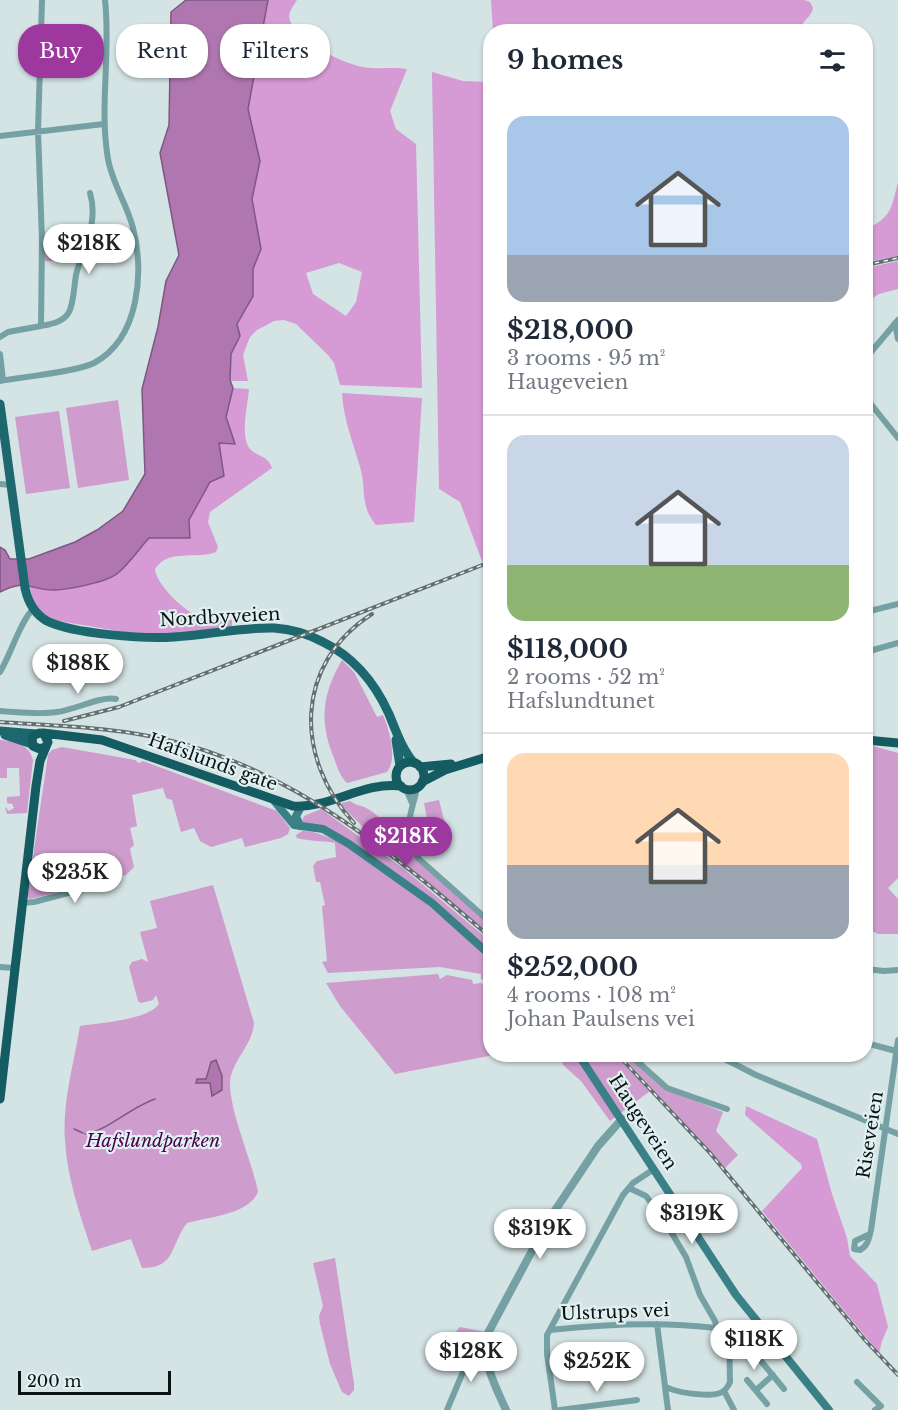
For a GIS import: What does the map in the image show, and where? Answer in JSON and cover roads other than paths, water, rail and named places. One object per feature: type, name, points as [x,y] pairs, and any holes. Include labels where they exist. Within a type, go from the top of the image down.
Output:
[{"type":"highway","points":[[0,1099],[36,786],[47,738],[39,733],[32,740],[36,786]]},
{"type":"highway","name":"Hafslunds gate","points":[[39,733],[94,738],[275,802],[301,807]]},
{"type":"highway","name":"Hafslunds gate","points":[[46,746],[62,740],[114,745]]},
{"type":"highway","points":[[873,741],[896,743]]},
{"type":"highway","points":[[33,745],[40,749],[46,746]]},
{"type":"highway","points":[[351,794],[386,779],[406,763],[417,765],[483,757]]},
{"type":"highway","points":[[301,807],[383,786],[403,788],[419,785],[445,770],[483,758]]},
{"type":"highway","points":[[417,765],[423,774],[419,785]]},
{"type":"highway","points":[[398,769],[396,779],[403,788]]},
{"type":"main road","points":[[0,404],[24,585],[33,609]]},
{"type":"main road","name":"Nordbyveien","points":[[33,609],[49,621],[63,626],[141,637],[174,637],[261,628],[297,632],[314,638],[343,653],[372,683],[395,729],[417,765]]},
{"type":"main road","name":"Nordbyveien","points":[[395,729],[398,769]]},
{"type":"main road","points":[[0,732],[39,733]]},
{"type":"main road","points":[[0,732],[33,745]]},
{"type":"main road","points":[[275,802],[292,824],[324,829],[349,844],[432,903],[483,949]]},
{"type":"main road","points":[[300,826],[296,816],[301,807]]},
{"type":"main road","name":"Haugeveien","points":[[583,1062],[717,1267],[760,1326],[829,1410]]},
{"type":"street","points":[[41,326],[42,240],[38,131],[42,0]]},
{"type":"street","points":[[0,354],[2,381],[88,365],[110,350],[126,327],[135,301],[139,261],[132,224],[109,164],[104,124],[103,99],[107,41],[105,0]]},
{"type":"street","points":[[0,136],[104,124]]},
{"type":"street","points":[[0,337],[8,332],[56,323],[69,312],[79,265],[93,224],[93,203],[90,193]]},
{"type":"street","points":[[896,322],[898,339]]},
{"type":"street","points":[[873,350],[896,322]]},
{"type":"street","points":[[873,407],[898,438]]},
{"type":"street","points":[[0,484],[12,485]]},
{"type":"street","points":[[873,610],[898,604]]},
{"type":"street","points":[[0,672],[13,649],[24,619],[33,609]]},
{"type":"street","points":[[873,650],[898,643]]},
{"type":"street","points":[[0,711],[58,712],[107,698],[116,699]]},
{"type":"street","points":[[419,785],[412,803],[407,837],[415,853],[483,915]]},
{"type":"street","points":[[403,788],[412,803]]},
{"type":"street","points":[[21,903],[34,902],[113,881]]},
{"type":"street","points":[[0,967],[14,968]]},
{"type":"street","points":[[873,970],[898,970]]},
{"type":"street","name":"Riseveien","points":[[870,1234],[885,1129],[896,1081],[898,1040]]},
{"type":"street","points":[[873,1045],[896,1050]]},
{"type":"street","points":[[731,1062],[756,1075],[898,1134]]},
{"type":"street","points":[[639,1064],[667,1088],[727,1109]]},
{"type":"street","points":[[506,1410],[490,1370],[485,1346],[489,1330],[548,1221],[592,1154],[613,1126],[622,1119]]},
{"type":"street","points":[[555,1410],[546,1338],[629,1188],[654,1169]]},
{"type":"street","points":[[629,1188],[646,1196],[664,1220],[686,1257],[700,1295],[717,1329]]},
{"type":"street","name":"Ulstrups vei","points":[[550,1330],[606,1324],[657,1324],[746,1333],[760,1326]]},
{"type":"street","points":[[657,1324],[668,1410]]},
{"type":"street","points":[[665,1386],[675,1392],[714,1394],[724,1391],[730,1382],[729,1331]]},
{"type":"street","points":[[729,1342],[747,1344],[784,1389]]},
{"type":"street","points":[[447,1410],[468,1360],[485,1346]]},
{"type":"street","points":[[756,1390],[773,1376]]},
{"type":"street","points":[[747,1380],[767,1404]]},
{"type":"street","points":[[856,1382],[881,1406],[875,1410]]},
{"type":"street","points":[[724,1391],[734,1410]]},
{"type":"street","points":[[560,1410],[637,1400]]},
{"type":"waterway","points":[[85,1134],[100,1129],[155,1099]]},
{"type":"waterway","points":[[74,1129],[83,1133]]},
{"type":"railway","points":[[873,263],[898,258]]},
{"type":"railway","points":[[64,721],[119,707],[483,565]]},
{"type":"railway","points":[[354,823],[334,797],[321,770],[313,741],[311,713],[316,685],[328,659],[346,635],[372,614]]},
{"type":"railway","points":[[0,722],[86,728],[151,736],[217,755],[260,773],[302,795],[381,847],[483,931]]},
{"type":"railway","points":[[625,1062],[710,1153],[865,1340],[898,1375]]},
{"type":"park label","name":"Hafslundparken","points":[[153,1141]]}]
